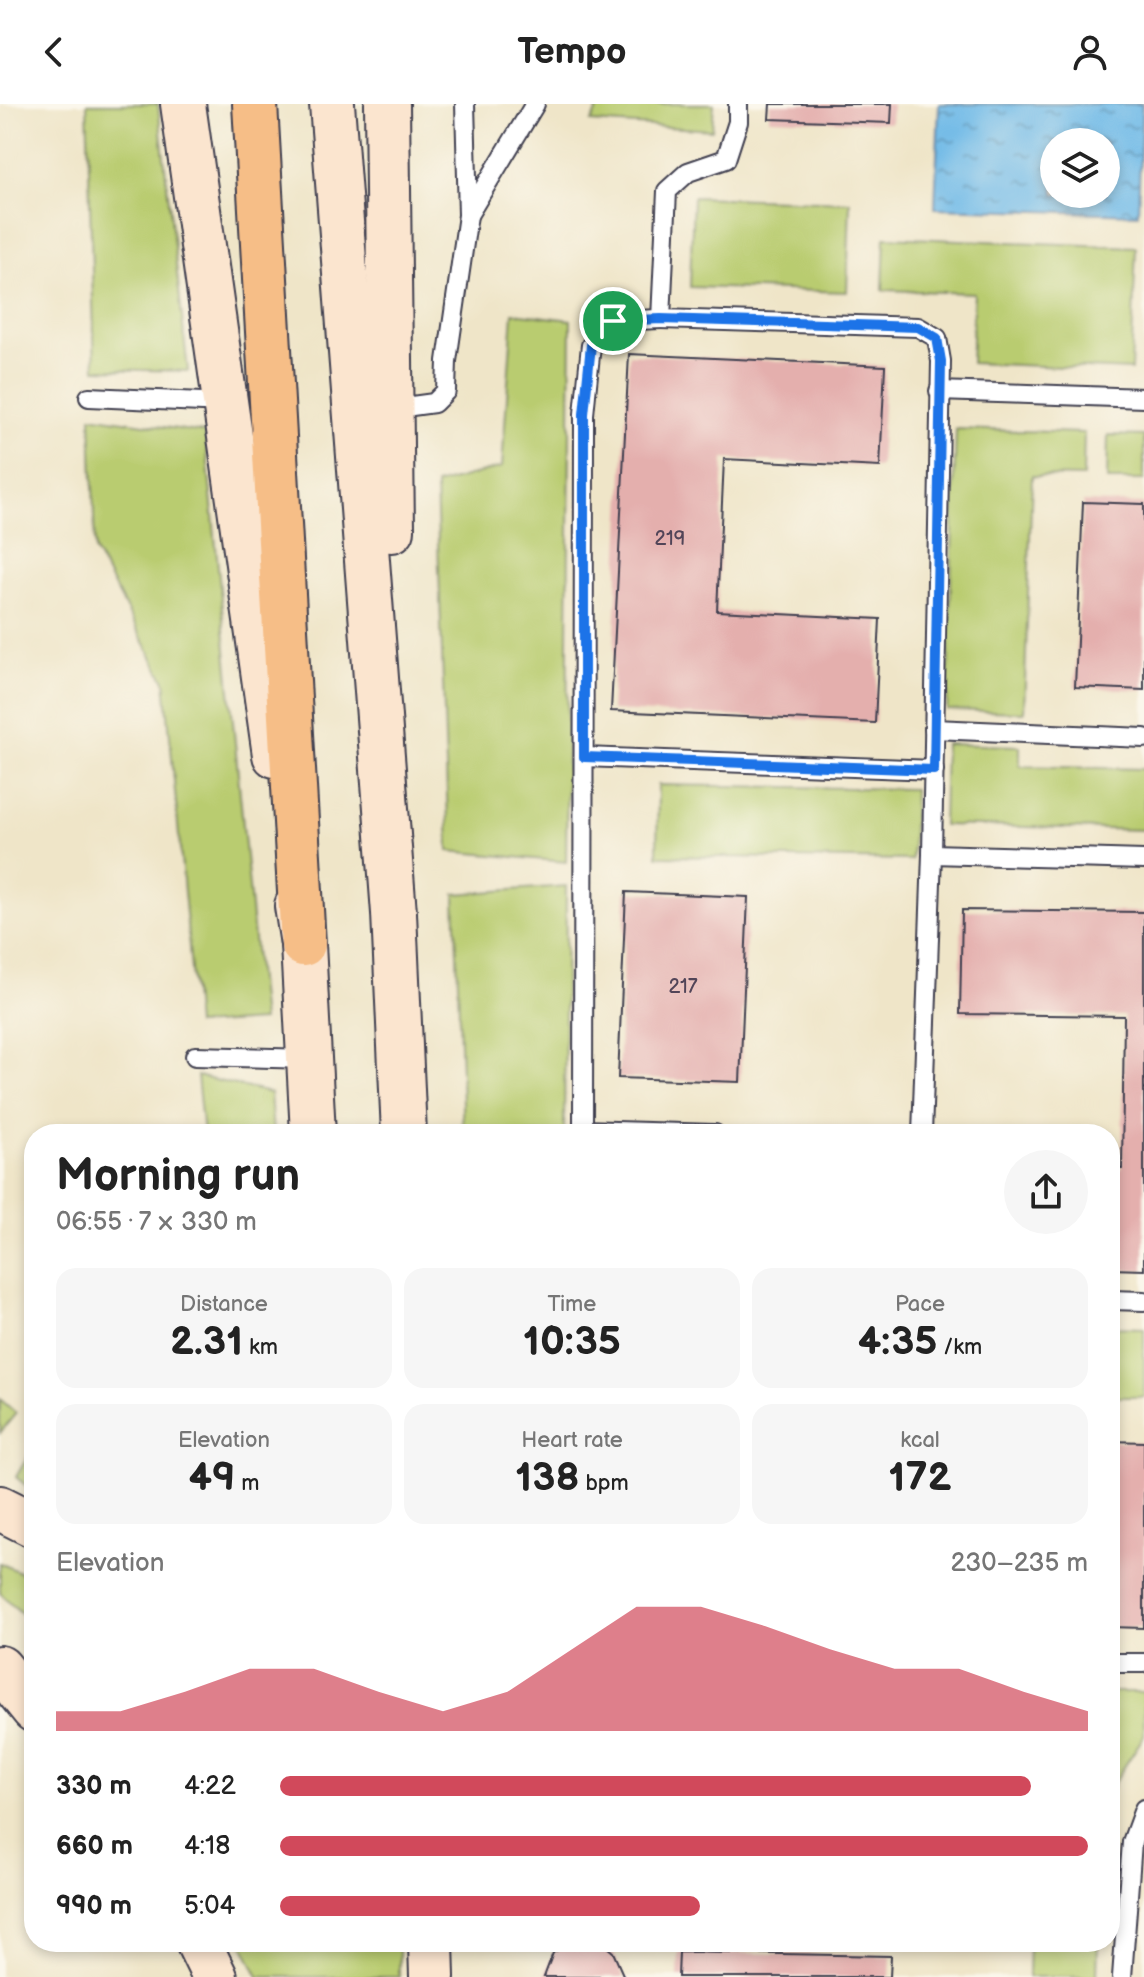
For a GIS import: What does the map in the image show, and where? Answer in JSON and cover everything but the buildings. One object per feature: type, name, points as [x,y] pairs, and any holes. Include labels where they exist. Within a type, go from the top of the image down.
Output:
[{"type":"highway","points":[[255,104],[303,944]]},
{"type":"main road","points":[[183,104],[303,944],[312,1124]]},
{"type":"main road","points":[[332,104],[394,913],[404,1124]]},
{"type":"main road","points":[[387,104],[394,913]]},
{"type":"main road","points":[[0,1508],[24,1520]]},
{"type":"main road","points":[[0,1668],[24,1698]]},
{"type":"main road","points":[[0,1698],[24,1716]]},
{"type":"main road","points":[[203,1952],[215,1977]]},
{"type":"main road","points":[[431,1952],[432,1977]]},
{"type":"lane","points":[[390,409],[434,403],[446,391],[447,361],[468,215],[465,104]]},
{"type":"lane","points":[[513,141],[517,104]]},
{"type":"lane","points":[[468,215],[535,104]]},
{"type":"lane","points":[[661,319],[667,191],[688,172],[726,159],[738,122],[738,104]]},
{"type":"lane","points":[[583,1124],[584,414],[591,345],[613,321],[661,319],[918,327],[937,338],[941,361],[934,770],[922,1124]]},
{"type":"lane","points":[[939,391],[1144,398]]},
{"type":"lane","points":[[89,397],[225,403]]},
{"type":"lane","points":[[934,729],[1144,738]]},
{"type":"lane","points":[[584,757],[934,770]]},
{"type":"lane","points":[[932,854],[1144,860]]},
{"type":"lane","points":[[195,1056],[309,1059]]},
{"type":"lane","points":[[1120,1300],[1144,1301]]},
{"type":"lane","points":[[1120,1663],[1144,1663]]},
{"type":"lane","points":[[1122,1977],[1132,1842],[1144,1809]]},
{"type":"green space","points":[[87,104],[158,104],[188,371],[95,369]]},
{"type":"green space","points":[[600,104],[714,104],[712,130],[591,122]]},
{"type":"green space","points":[[693,197],[850,202],[847,292],[690,287]]},
{"type":"green space","points":[[885,237],[1136,247],[1131,370],[971,363],[974,293],[883,290]]},
{"type":"green space","points":[[513,313],[571,320],[566,862],[449,851],[436,485],[502,467]]},
{"type":"green space","points":[[91,416],[205,433],[262,1021],[196,1025],[165,681],[95,551]]},
{"type":"green space","points":[[956,429],[1084,433],[1083,477],[1032,476],[1024,712],[947,710]]},
{"type":"green space","points":[[1108,435],[1144,436],[1144,480],[1107,480]]},
{"type":"green space","points":[[945,744],[1020,746],[1020,766],[1144,769],[1144,830],[943,825]]},
{"type":"green space","points":[[658,785],[914,789],[912,860],[657,856]]},
{"type":"green space","points":[[566,886],[564,1124],[463,1124],[455,894]]},
{"type":"green space","points":[[197,1076],[270,1093],[272,1124],[202,1124]]},
{"type":"green space","points":[[1120,1327],[1144,1328],[1144,1397],[1120,1397]]},
{"type":"green space","points":[[0,1399],[16,1413],[0,1433]]},
{"type":"green space","points":[[24,1463],[24,1484],[16,1477]]},
{"type":"green space","points":[[0,1563],[24,1574],[24,1616],[0,1593]]},
{"type":"green space","points":[[1120,1692],[1144,1692],[1144,1736],[1120,1773]]},
{"type":"green space","points":[[247,1952],[399,1952],[399,1977],[259,1977]]},
{"type":"green space","points":[[1029,1952],[1098,1952],[1097,1977],[1028,1977]]},
{"type":"water","points":[[939,104],[1142,104],[1138,214],[935,208]]},
{"type":"route","points":[[661,319],[918,327],[937,338],[941,361],[934,770],[584,757],[584,414],[591,345],[613,321],[661,319]]}]
